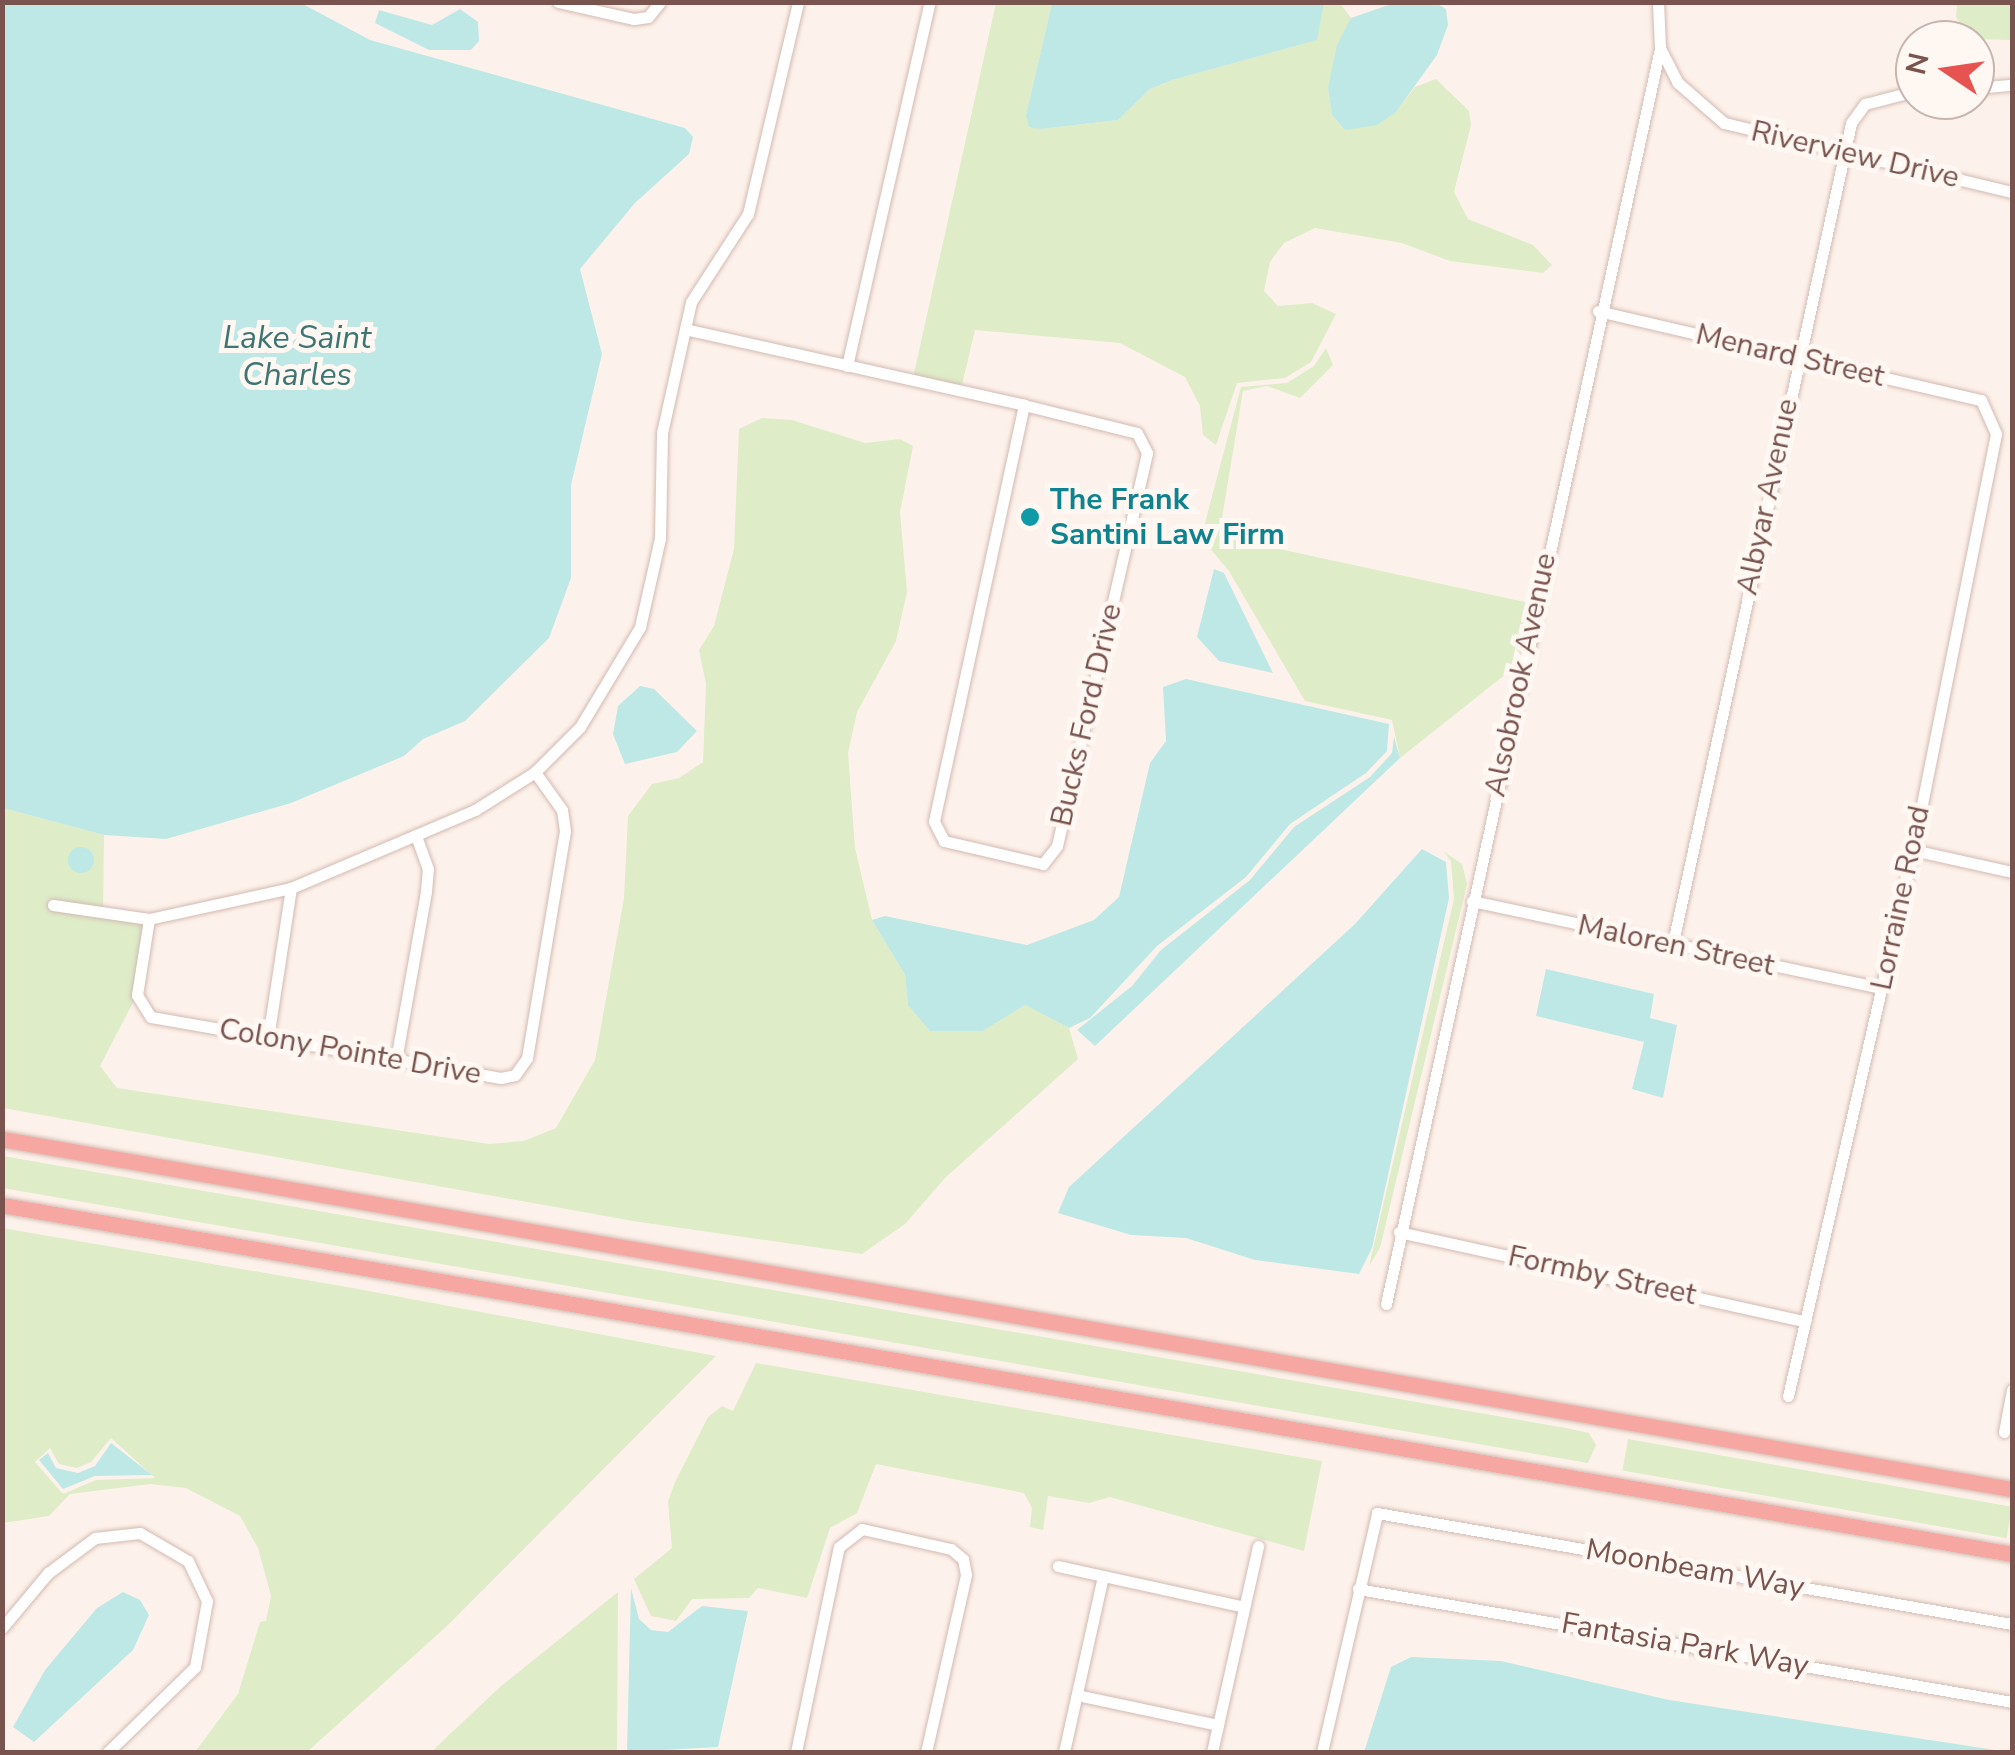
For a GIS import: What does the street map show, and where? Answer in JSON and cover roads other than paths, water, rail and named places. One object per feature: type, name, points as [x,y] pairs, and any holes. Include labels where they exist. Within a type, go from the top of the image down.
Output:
[{"type":"highway","points":[[2,1139],[2012,1489]]},
{"type":"highway","points":[[2,1205],[2012,1554]]},
{"type":"street","points":[[558,2],[648,18],[660,2]]},
{"type":"street","points":[[53,905],[150,919],[291,888],[418,839],[535,772],[605,694],[640,627],[660,538],[662,433],[685,329],[701,282],[748,214],[798,2]]},
{"type":"street","points":[[847,366],[930,2]]},
{"type":"street","name":"Riverview Drive","points":[[1658,2],[1660,48],[1677,82],[1724,123],[2012,192]]},
{"type":"street","name":"Alsobrook Avenue","points":[[1386,1304],[1598,312],[1660,48]]},
{"type":"street","name":"Albyar Avenue","points":[[1672,947],[1843,154],[1864,104],[1895,96]]},
{"type":"street","name":"Menard Street","points":[[1598,312],[1981,400]]},
{"type":"street","name":"Bucks Ford Drive","points":[[685,329],[1024,405],[1137,433],[1147,453],[1058,846],[1043,864],[944,841],[934,822],[1024,405]]},
{"type":"street","name":"Lorraine Road","points":[[1788,1396],[1912,850],[1996,434],[1981,400]]},
{"type":"street","name":"Colony Pointe Drive","points":[[150,919],[140,1009],[151,1017],[500,1078],[516,1074],[527,1058],[565,832],[562,810],[535,772]]},
{"type":"street","points":[[396,1060],[426,891],[428,868],[418,839]]},
{"type":"street","points":[[1912,850],[2012,872]]},
{"type":"street","points":[[268,1038],[291,888]]},
{"type":"street","name":"Maloren Street","points":[[1472,901],[1672,947],[1881,988]]},
{"type":"street","name":"Formby Street","points":[[1399,1232],[1805,1320]]},
{"type":"street","points":[[2004,1432],[2012,1390]]},
{"type":"street","name":"Moonbeam Way","points":[[1358,1589],[1377,1513],[2012,1624]]},
{"type":"street","points":[[796,1752],[839,1547],[862,1529],[951,1549],[963,1559],[966,1574],[926,1752]]},
{"type":"street","points":[[2,1628],[48,1573],[95,1538],[140,1533],[188,1560],[207,1601],[195,1668],[108,1752]]},
{"type":"street","points":[[1212,1752],[1258,1546]]},
{"type":"street","points":[[1058,1566],[1244,1607]]},
{"type":"street","points":[[1064,1752],[1104,1576]]},
{"type":"street","points":[[1322,1752],[1358,1589]]},
{"type":"street","name":"Fantasia Park Way","points":[[1358,1589],[2012,1702]]},
{"type":"street","points":[[1077,1694],[1218,1726]]},
{"type":"water","name":"Lake Saint Charles","points":[[3,2],[301,3],[370,40],[685,128],[693,137],[689,154],[635,203],[580,269],[602,354],[571,485],[571,578],[549,638],[465,721],[423,739],[404,756],[291,803],[166,839],[104,835],[3,808]]},
{"type":"water","points":[[1052,2],[1324,3],[1317,40],[1172,80],[1150,89],[1118,120],[1041,129],[1029,127],[1026,115]]},
{"type":"water","points":[[1394,3],[1436,3],[1446,9],[1448,25],[1437,55],[1396,112],[1377,125],[1345,130],[1332,115],[1328,88],[1337,45],[1351,18]]},
{"type":"water","points":[[460,9],[478,22],[479,41],[471,50],[429,50],[375,23],[379,10],[432,25]]},
{"type":"water","points":[[1214,569],[1224,573],[1273,673],[1219,661],[1197,637]]},
{"type":"water","points":[[1186,679],[1389,724],[1387,751],[1366,773],[1290,824],[1246,877],[1157,946],[1090,1018],[1069,1028],[1025,1005],[983,1031],[930,1031],[908,1005],[905,975],[872,920],[885,916],[1027,945],[1094,920],[1119,897],[1150,763],[1166,741],[1163,687]]},
{"type":"water","points":[[640,686],[654,689],[697,731],[677,752],[625,764],[613,734],[618,706]]},
{"type":"water","points":[[1394,737],[1400,758],[1095,1046],[1077,1030],[1132,986],[1161,950],[1250,880],[1294,827],[1370,777],[1392,753]]},
{"type":"water","points":[[81,847],[90,851],[94,860],[90,869],[81,873],[72,869],[68,860],[72,851]]},
{"type":"water","points":[[1422,849],[1446,862],[1449,898],[1372,1248],[1359,1274],[1255,1260],[1186,1238],[1131,1235],[1058,1213],[1069,1187],[1355,924]]},
{"type":"water","points":[[1546,969],[1654,994],[1650,1018],[1677,1025],[1663,1098],[1632,1089],[1644,1042],[1536,1016]]},
{"type":"water","points":[[111,1443],[152,1475],[95,1476],[63,1489],[39,1460],[48,1453],[56,1468],[78,1473],[95,1466]]},
{"type":"water","points":[[631,1588],[639,1619],[651,1630],[668,1632],[702,1606],[748,1611],[718,1747],[627,1752]]},
{"type":"water","points":[[123,1592],[140,1600],[149,1615],[133,1650],[34,1742],[13,1727],[45,1670],[97,1608]]},
{"type":"water","points":[[1411,1657],[1501,1661],[1669,1700],[2008,1752],[1364,1752],[1391,1667]]},
{"type":"place","name":"The Frank Santini Law Firm","points":[[1030,517]]}]
